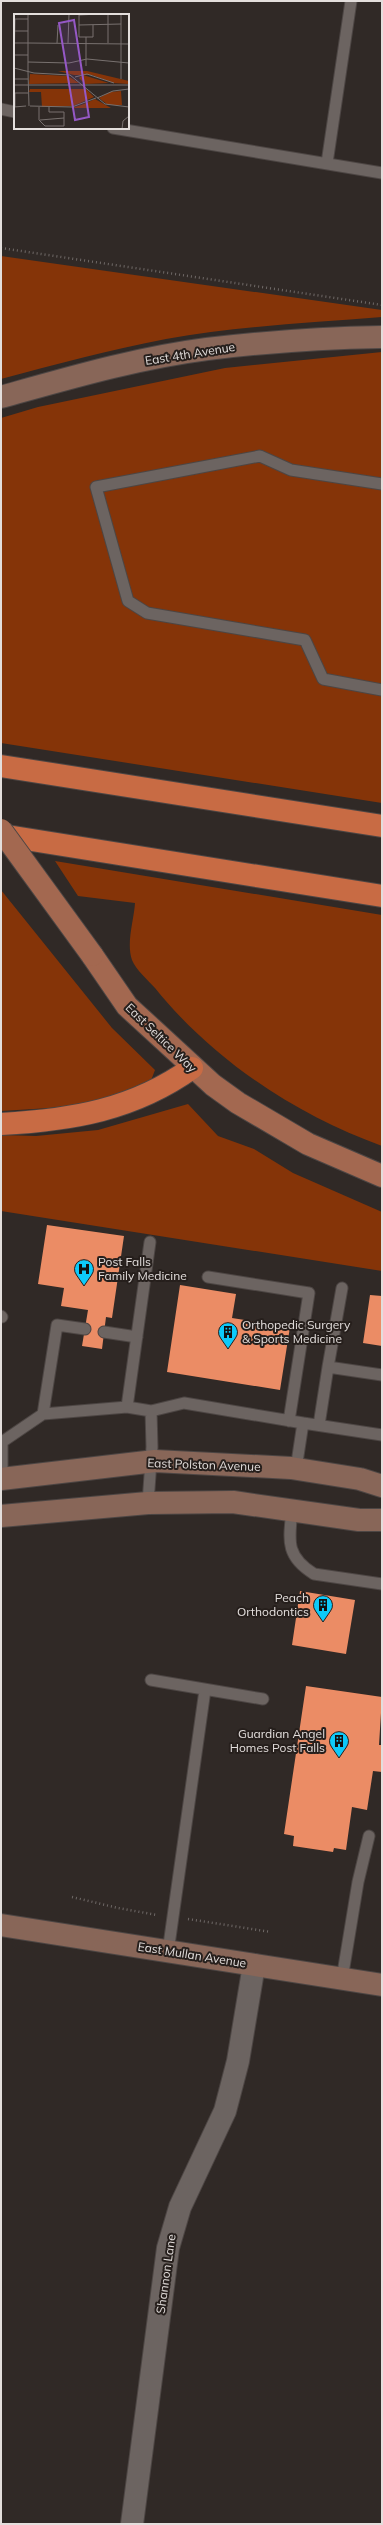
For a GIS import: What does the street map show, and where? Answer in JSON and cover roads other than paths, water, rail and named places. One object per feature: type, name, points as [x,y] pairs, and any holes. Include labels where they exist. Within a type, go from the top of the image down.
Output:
[{"type":"highway","points":[[1,766],[382,826]]},
{"type":"highway","points":[[1,835],[382,896]]},
{"type":"highway","points":[[1,1124],[29,1122],[111,1109],[147,1096],[192,1068]]},
{"type":"main road","name":"East Seltice Way","points":[[1,830],[92,955],[127,1006],[192,1068],[238,1103],[268,1122],[308,1144],[382,1176]]},
{"type":"street","name":"East 4th Avenue","points":[[1,397],[112,368],[206,349],[289,341],[382,337]]},
{"type":"street","name":"East Polston Avenue","points":[[2,1479],[151,1462],[296,1469],[360,1480],[382,1486]]},
{"type":"street","points":[[1,1516],[148,1502],[233,1502],[359,1520],[382,1520]]},
{"type":"street","name":"East Mullan Avenue","points":[[1,1925],[382,1985]]},
{"type":"street","name":"Shannon Lane","points":[[132,2524],[168,2248],[180,2207],[225,2112],[238,2061],[254,1965]]},
{"type":"lane","points":[[327,163],[351,1]]},
{"type":"lane","points":[[1,109],[14,112]]},
{"type":"lane","points":[[119,129],[382,172]]},
{"type":"lane","points":[[382,484],[290,470],[260,456],[96,487],[128,601],[147,613],[305,640],[323,678],[382,690]]},
{"type":"lane","points":[[127,1407],[150,1242]]},
{"type":"lane","points":[[208,1277],[309,1293],[289,1421]]},
{"type":"lane","points":[[319,1425],[342,1288]]},
{"type":"lane","points":[[43,1414],[56,1325],[85,1329]]},
{"type":"lane","points":[[104,1332],[136,1337]]},
{"type":"lane","points":[[328,1367],[382,1375]]},
{"type":"lane","points":[[2,1479],[2,1442],[43,1414],[127,1407],[151,1411],[184,1403],[382,1435]]},
{"type":"lane","points":[[148,1502],[151,1462],[151,1411]]},
{"type":"lane","points":[[296,1469],[303,1423]]},
{"type":"lane","points":[[292,1510],[289,1540],[291,1550],[305,1568],[314,1574],[382,1584]]},
{"type":"lane","points":[[151,1680],[263,1699]]},
{"type":"lane","points":[[168,1952],[205,1690]]},
{"type":"lane","points":[[342,1979],[356,1890],[369,1836]]},
{"type":"place","name":"Post Falls Family Medicine","points":[[84,1286]]},
{"type":"place","name":"Orthopedic Surgery & Sports Medicine","points":[[228,1349]]},
{"type":"place","name":"Peach Orthodontics","points":[[323,1622]]},
{"type":"place","name":"Guardian Angel Homes Post Falls","points":[[339,1758]]}]
